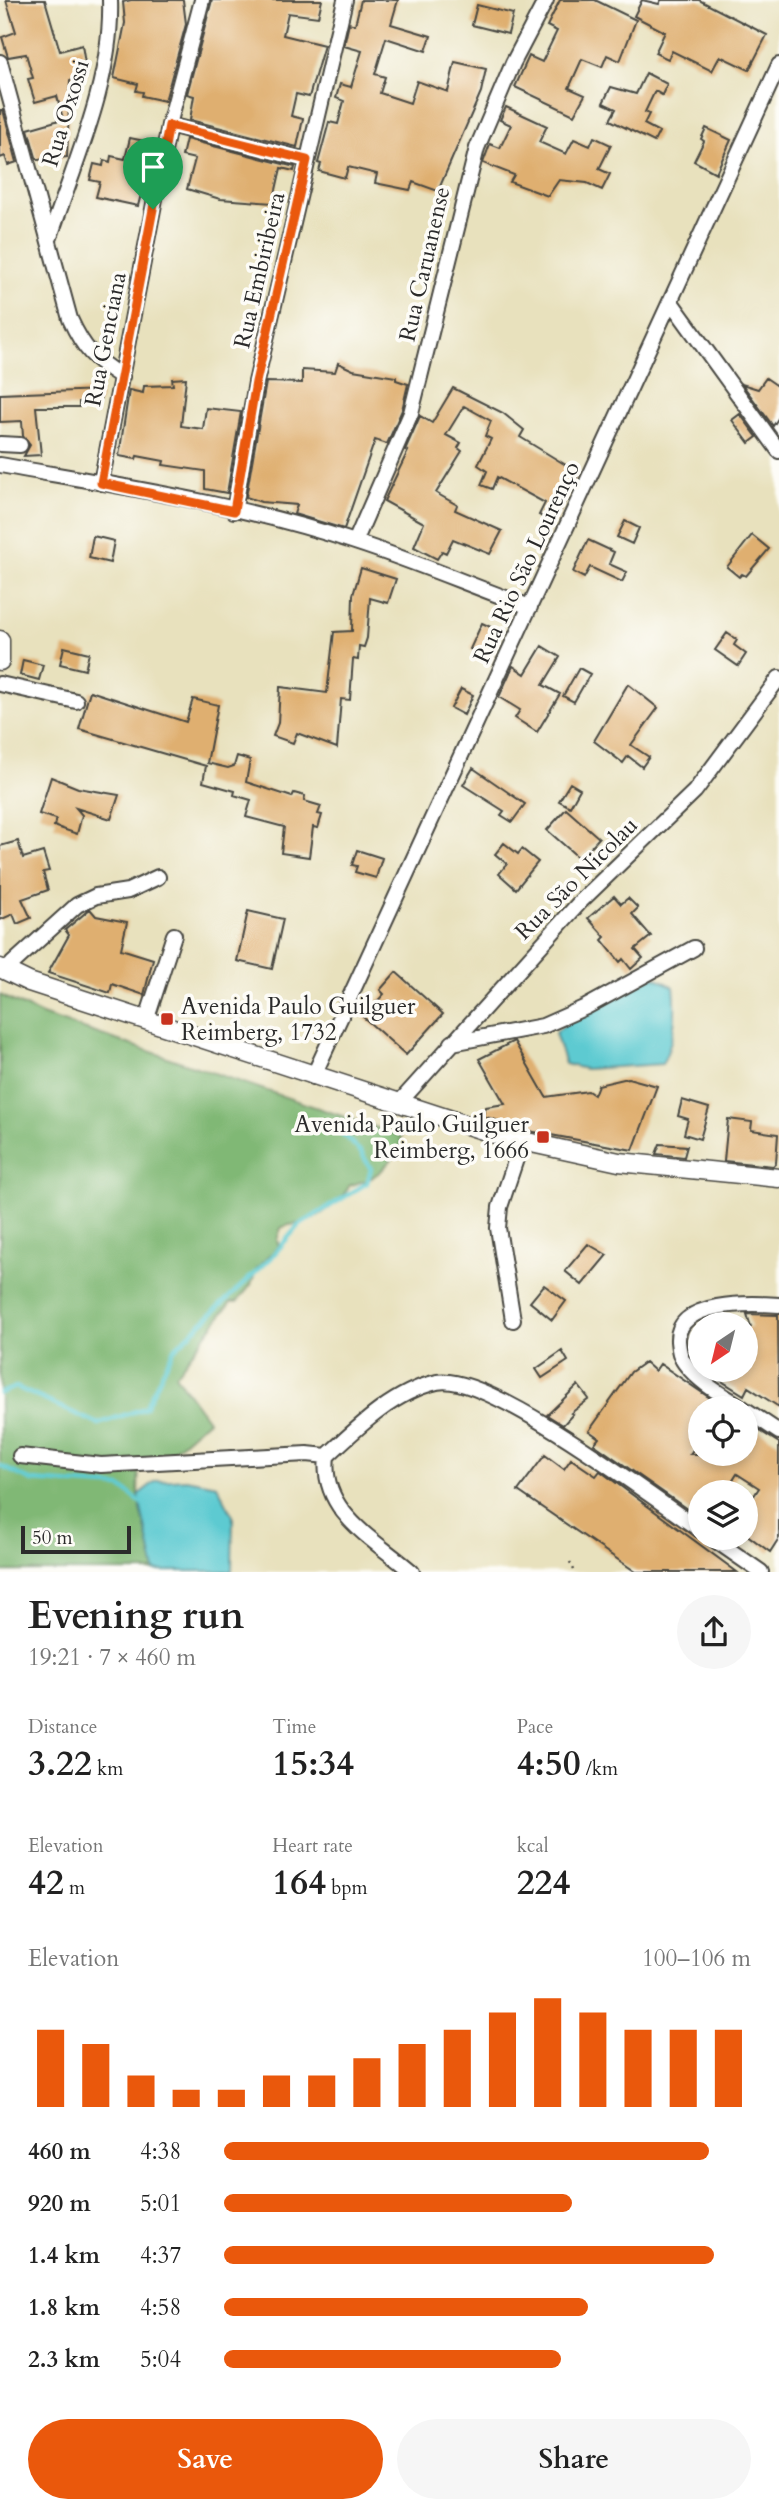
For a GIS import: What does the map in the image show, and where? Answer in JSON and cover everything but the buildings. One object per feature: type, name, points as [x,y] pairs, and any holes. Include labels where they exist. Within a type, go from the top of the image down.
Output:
[{"type":"main road","points":[[0,640],[0,661]]},
{"type":"main road","points":[[4,962],[29,982],[313,1077],[522,1141],[619,1162],[779,1178]]},
{"type":"street","name":"Rua Oxossi","points":[[50,237],[109,44],[110,0]]},
{"type":"street","name":"Rua Genciana","points":[[101,483],[169,125],[201,0]]},
{"type":"street","name":"Rua Embiribeira","points":[[234,511],[256,382],[345,0]]},
{"type":"street","name":"Rua Caruanense","points":[[355,542],[411,413],[477,148],[513,63],[546,0]]},
{"type":"street","points":[[0,62],[3,84],[50,237],[70,319],[82,346],[98,362],[122,377]]},
{"type":"street","name":"Rua Rio São Lourenço","points":[[313,1077],[779,65]]},
{"type":"street","points":[[169,125],[307,160]]},
{"type":"street","points":[[671,302],[779,451]]},
{"type":"street","points":[[0,444],[20,445]]},
{"type":"street","points":[[0,465],[234,511],[355,542],[530,607]]},
{"type":"street","name":"Rua São Nicolau","points":[[398,1104],[581,901],[695,791],[779,678]]},
{"type":"street","points":[[0,684],[76,701]]},
{"type":"street","points":[[4,962],[82,902],[128,891],[158,877]]},
{"type":"street","points":[[146,1021],[174,935]]},
{"type":"street","points":[[452,1043],[543,1026],[586,1007],[694,948]]},
{"type":"street","points":[[513,1320],[499,1240],[498,1216],[522,1141]]},
{"type":"street","points":[[724,1396],[713,1389],[679,1356],[678,1336],[684,1320],[699,1311],[730,1305],[779,1305]]},
{"type":"street","points":[[412,1572],[333,1501],[325,1476],[327,1456],[378,1411],[408,1393],[440,1381],[475,1387],[512,1403],[688,1522]]},
{"type":"street","points":[[758,1418],[779,1432]]},
{"type":"street","points":[[20,1456],[101,1465],[307,1454],[327,1456]]},
{"type":"street","points":[[729,1550],[761,1572]]},
{"type":"path","points":[[569,1562],[575,1572]]},
{"type":"green space","points":[[0,995],[42,1015],[401,1136],[401,1149],[381,1171],[368,1180],[350,1185],[336,1203],[315,1217],[281,1228],[277,1240],[279,1246],[257,1268],[251,1285],[237,1302],[231,1302],[175,1375],[208,1420],[168,1455],[139,1460],[138,1495],[155,1571],[0,1571]]},
{"type":"water","points":[[653,976],[674,987],[674,1027],[662,1064],[585,1069],[565,1064],[555,1033],[575,1016]]},
{"type":"water","points":[[186,1479],[217,1485],[233,1516],[232,1571],[155,1571],[138,1495],[156,1481]]},
{"type":"waterway","points":[[0,1393],[16,1387],[98,1424],[145,1408],[174,1349],[270,1259],[298,1226],[367,1183],[371,1169],[361,1152],[333,1125]]},
{"type":"waterway","points":[[0,1466],[32,1481],[121,1487],[144,1505]]},
{"type":"place","name":"Avenida Paulo Guilguer Reimberg, 1732","points":[[167,1019]]},
{"type":"place","name":"Avenida Paulo Guilguer Reimberg, 1666","points":[[543,1137]]},
{"type":"route","points":[[169,125],[307,160],[256,382],[234,511],[101,483],[153,209],[169,125]]}]
